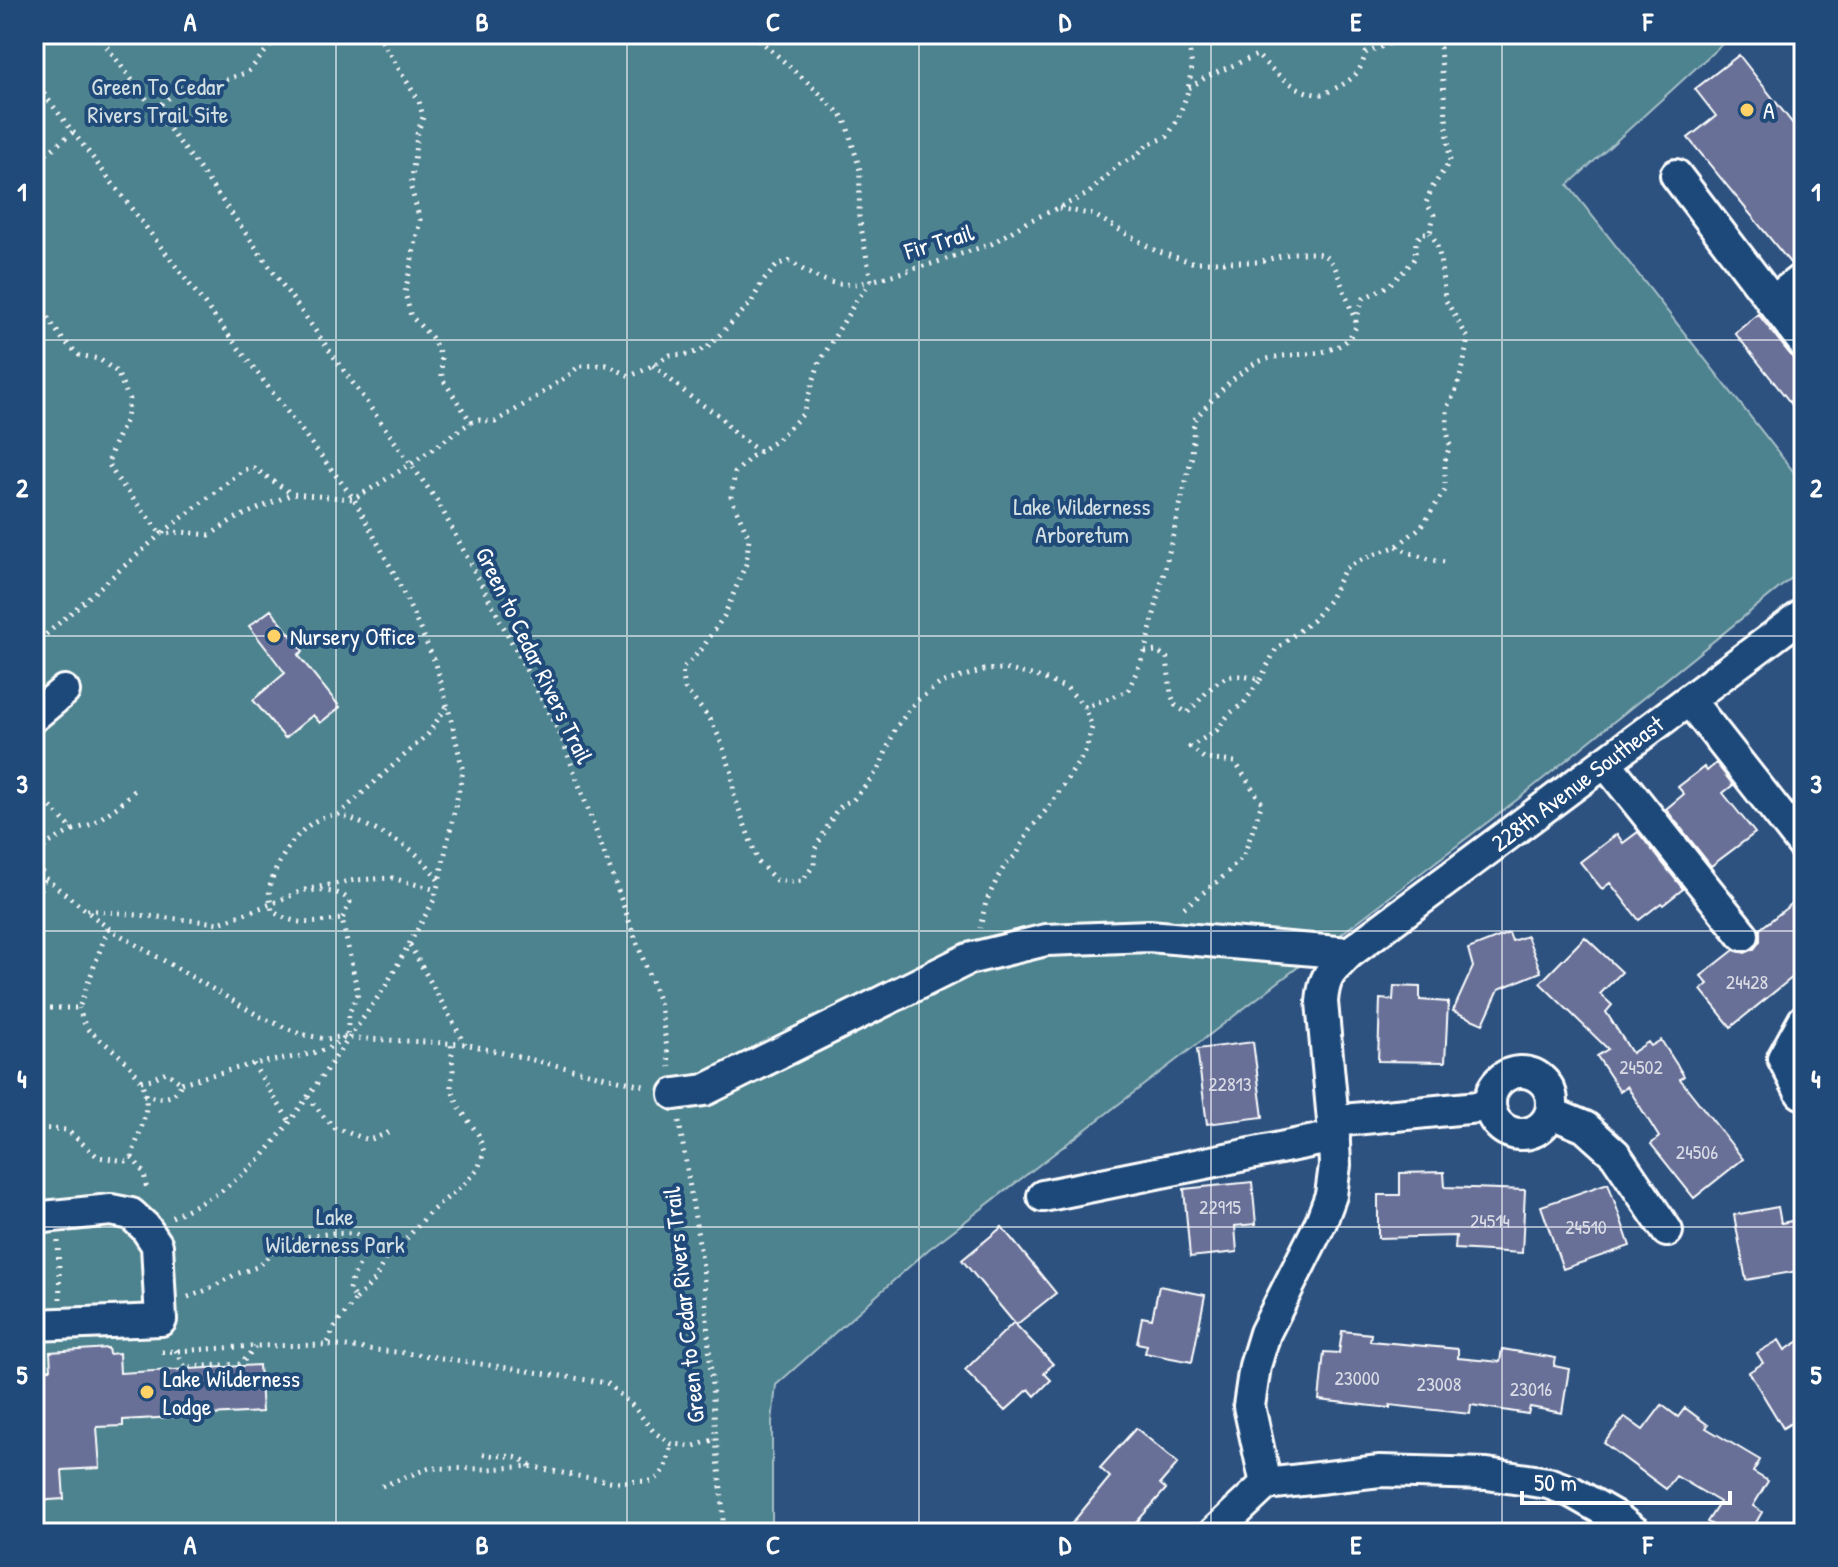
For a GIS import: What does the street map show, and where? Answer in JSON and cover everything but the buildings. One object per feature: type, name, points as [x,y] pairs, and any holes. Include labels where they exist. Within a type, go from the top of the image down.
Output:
[{"type":"street","points":[[1676,175],[1804,343]]},
{"type":"street","points":[[1772,302],[1804,277]]},
{"type":"street","name":"228th Avenue Southeast","points":[[1266,1484],[1249,1406],[1255,1366],[1265,1333],[1321,1222],[1331,1195],[1335,1165],[1322,1002],[1328,974],[1349,953],[1804,614]]},
{"type":"street","points":[[34,716],[64,691]]},
{"type":"street","points":[[1689,700],[1804,846]]},
{"type":"street","points":[[1605,762],[1743,935]]},
{"type":"street","points":[[675,1094],[705,1090],[968,959],[1046,940],[1149,936],[1349,953]]},
{"type":"street","points":[[1801,1093],[1783,1058],[1804,1020]]},
{"type":"street","points":[[1518,1072],[1530,1073],[1541,1079],[1552,1100],[1551,1113],[1545,1124],[1524,1135],[1511,1134],[1500,1128],[1489,1106],[1490,1094],[1496,1083],[1506,1075],[1518,1072]]},
{"type":"street","points":[[1043,1196],[1334,1129],[1489,1106]]},
{"type":"street","points":[[1551,1113],[1585,1127],[1615,1154],[1667,1231]]},
{"type":"street","points":[[34,1218],[111,1210],[131,1214],[157,1245],[161,1320],[34,1325]]},
{"type":"street","points":[[1214,1533],[1266,1484],[1380,1471],[1487,1474],[1548,1483],[1614,1516],[1636,1533]]},
{"type":"path","name":"Green to Cedar Rivers Trail","points":[[97,34],[196,164],[438,502],[561,736],[660,1005],[703,1267],[723,1533]]},
{"type":"path","points":[[155,109],[184,85],[219,82],[248,72],[280,34]]},
{"type":"path","points":[[161,534],[182,532],[210,535],[232,520],[292,494],[354,499],[471,422],[442,378],[441,356],[432,338],[411,316],[405,293],[420,220],[411,188],[417,134],[423,117],[419,101],[377,34]]},
{"type":"path","points":[[753,34],[845,119],[860,170],[859,216],[871,281],[819,363],[803,414],[777,440],[751,457],[735,473],[731,497],[749,538],[746,564],[724,616],[701,650],[682,669],[685,689],[710,719],[720,739],[732,773],[734,795],[758,862],[776,880],[792,882],[802,881],[814,865],[815,849],[835,813],[843,804],[853,800],[879,769],[895,729],[915,702],[941,683],[984,670],[1004,669],[1036,676],[1067,688],[1085,707],[1092,727],[1086,751],[1029,831],[1017,854],[998,877],[986,902],[980,929],[968,959]]},
{"type":"path","name":"Fir Trail","points":[[471,422],[495,422],[579,366],[607,365],[630,376],[670,355],[690,354],[707,348],[751,303],[761,284],[778,264],[790,261],[814,278],[839,285],[856,285],[991,244],[1027,222],[1088,194],[1118,165],[1135,157],[1147,145],[1167,137],[1178,119],[1192,67],[1189,46],[1182,34]]},
{"type":"path","points":[[1188,89],[1206,77],[1257,55],[1280,78],[1302,90],[1322,94],[1359,73],[1366,53],[1412,34]]},
{"type":"path","points":[[1149,936],[1158,935],[1175,914],[1222,878],[1244,855],[1262,803],[1235,762],[1205,759],[1190,747],[1217,730],[1229,714],[1244,703],[1276,649],[1313,620],[1329,600],[1345,569],[1397,546],[1422,526],[1445,490],[1445,461],[1450,445],[1447,407],[1463,367],[1468,338],[1445,299],[1440,257],[1430,233],[1434,215],[1426,203],[1450,161],[1440,48],[1426,34]]},
{"type":"path","points":[[34,81],[354,499],[395,575],[436,664],[463,771],[434,900],[385,987],[262,1157],[219,1193],[145,1227]]},
{"type":"path","points":[[34,164],[73,132]]},
{"type":"path","points":[[1059,208],[1094,215],[1156,251],[1191,262],[1258,262],[1293,253],[1322,254],[1335,267],[1356,323]]},
{"type":"path","points":[[1085,707],[1128,691],[1145,652],[1192,456],[1194,420],[1232,379],[1255,364],[1272,357],[1322,352],[1346,341],[1357,325],[1364,298],[1388,286],[1405,270],[1415,258],[1416,241],[1422,233],[1430,233]]},
{"type":"path","points":[[34,298],[63,340],[79,355],[99,359],[117,372],[129,399],[126,420],[108,463],[161,534]]},
{"type":"path","points":[[653,365],[682,391],[720,416],[734,433],[760,452]]},
{"type":"path","points":[[34,645],[161,534],[244,470],[254,468],[292,494]]},
{"type":"path","points":[[1397,546],[1407,553],[1449,562]]},
{"type":"path","points":[[1145,652],[1157,651],[1167,658],[1171,694],[1175,705],[1187,713],[1218,680],[1234,676],[1260,680]]},
{"type":"path","points":[[342,919],[316,923],[287,920],[272,911],[269,890],[280,860],[299,833],[317,820],[338,815],[428,734],[447,705]]},
{"type":"path","points":[[138,787],[117,807],[92,824],[49,843],[34,856],[45,878],[108,928],[259,1016],[300,1034],[326,1039],[348,1037],[465,1044],[675,1094]]},
{"type":"path","points":[[34,790],[73,830]]},
{"type":"path","points":[[338,815],[410,849],[431,868],[439,881]]},
{"type":"path","points":[[34,904],[45,878]]},
{"type":"path","points":[[85,910],[219,923],[304,890],[355,880],[392,878],[437,890]]},
{"type":"path","points":[[304,890],[341,894],[348,897],[350,902],[342,919],[358,994],[349,1013],[348,1037]]},
{"type":"path","points":[[34,1122],[39,1128],[67,1130],[98,1157],[126,1161],[132,1157],[146,1107],[141,1081],[135,1070],[88,1029],[79,1008],[108,928]]},
{"type":"path","points":[[409,944],[465,1044]]},
{"type":"path","points":[[34,1008],[79,1008]]},
{"type":"path","points":[[181,1083],[327,1049],[348,1037]]},
{"type":"path","points":[[327,1345],[334,1328],[375,1280],[388,1253],[478,1169],[484,1152],[478,1134],[460,1109],[451,1088],[451,1043]]},
{"type":"path","points":[[253,1064],[290,1122]]},
{"type":"path","points":[[141,1081],[166,1072],[181,1083]]},
{"type":"path","points":[[144,1095],[159,1099],[171,1097],[178,1092],[181,1083]]},
{"type":"path","points":[[308,1097],[335,1128],[369,1140],[393,1131]]},
{"type":"path","points":[[160,1300],[193,1296],[257,1267],[272,1253],[298,1238],[333,1233],[366,1238],[368,1249],[350,1279],[349,1290],[356,1299]]},
{"type":"path","points":[[58,1262],[59,1288]]},
{"type":"path","points":[[162,1352],[327,1345],[415,1354],[607,1383],[633,1406],[654,1432],[672,1444],[694,1446],[716,1439]]},
{"type":"path","points":[[176,1350],[185,1367],[213,1366],[241,1364],[255,1346]]},
{"type":"path","points":[[382,1486],[429,1468],[530,1466],[616,1482],[653,1481],[666,1467],[672,1444]]},
{"type":"path","points":[[483,1454],[525,1460],[530,1466]]},
{"type":"green space","points":[[34,34],[1733,34],[1568,185],[1804,485],[1804,568],[1518,799],[929,1249],[776,1385],[772,1422],[772,1533],[34,1533]]},
{"type":"place","name":"A","points":[[1747,110]]},
{"type":"place","name":"Nursery Office","points":[[274,636]]},
{"type":"place","name":"Lake Wilderness Lodge","points":[[147,1392]]},
{"type":"park label","name":"Green To Cedar Rivers Trail Site","points":[[158,100]]},
{"type":"park label","name":"Lake Wilderness Arboretum","points":[[1082,520]]},
{"type":"park label","name":"Lake Wilderness Park","points":[[335,1230]]}]
